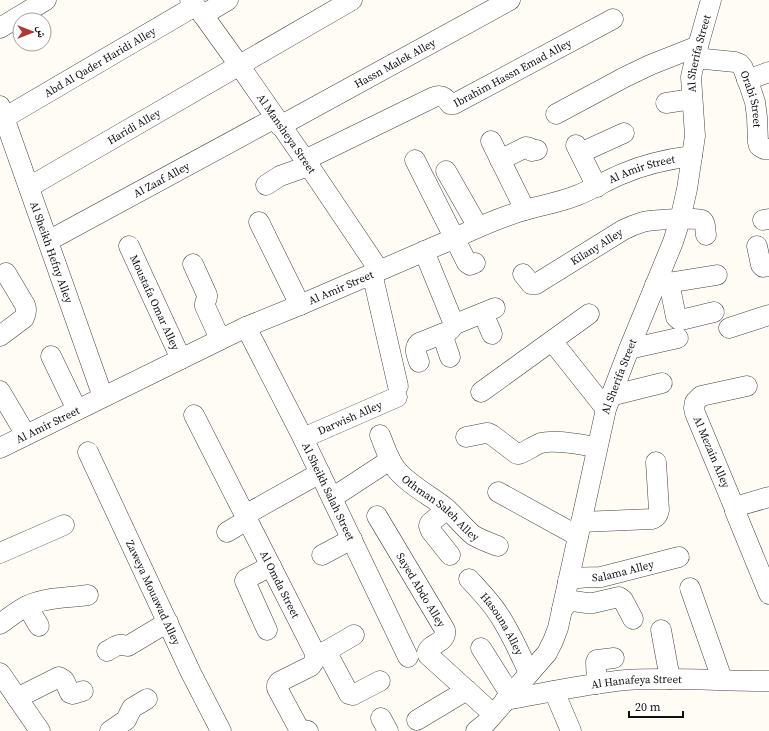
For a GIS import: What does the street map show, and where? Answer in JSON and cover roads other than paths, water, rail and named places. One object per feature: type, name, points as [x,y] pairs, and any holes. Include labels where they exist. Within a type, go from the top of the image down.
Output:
[{"type":"street","points":[[0,28],[46,0]]},
{"type":"street","name":"Abd Al Qader Haridi Alley","points":[[2,112],[196,7],[228,0]]},
{"type":"street","name":"Haridi Alley","points":[[29,187],[352,0]]},
{"type":"street","name":"Hassn Malek Alley","points":[[278,122],[510,0]]},
{"type":"street","name":"Al Sherifa Street","points":[[494,716],[547,653],[558,628],[608,403],[629,349],[662,284],[680,220],[687,189],[695,136],[691,76],[711,0]]},
{"type":"street","name":"Al Mansheya Street","points":[[196,7],[239,65],[306,163],[376,272],[397,391]]},
{"type":"street","name":"Ibrahim Hassn Emad Alley","points":[[306,163],[434,97],[437,96],[447,98],[450,104],[454,104],[613,19]]},
{"type":"street","points":[[556,114],[626,76],[650,65],[697,52]]},
{"type":"street","name":"Orabi Street","points":[[697,52],[735,62],[740,64],[743,68],[755,102],[759,146],[764,149],[769,149]]},
{"type":"street","points":[[747,80],[769,72]]},
{"type":"street","points":[[666,103],[692,98]]},
{"type":"street","name":"Al Sheikh Hefny Alley","points":[[2,112],[103,397]]},
{"type":"street","name":"Al Zaaf Alley","points":[[48,241],[278,122]]},
{"type":"street","points":[[597,187],[578,149],[624,133]]},
{"type":"street","points":[[491,141],[525,210]]},
{"type":"street","points":[[500,160],[526,147],[530,148],[532,151],[537,150]]},
{"type":"street","name":"Al Amir Street","points":[[0,448],[220,339],[478,227],[525,210],[578,195],[639,167],[662,160],[692,156]]},
{"type":"street","points":[[415,160],[467,263],[470,265],[475,263]]},
{"type":"street","points":[[266,185],[306,163]]},
{"type":"street","points":[[446,170],[478,227]]},
{"type":"street","points":[[680,220],[698,218],[702,220],[706,235]]},
{"type":"street","name":"Kilany Alley","points":[[523,274],[531,284],[536,284],[633,225],[652,220],[680,220]]},
{"type":"street","points":[[259,222],[300,305]]},
{"type":"street","name":"Moustafa Omar Alley","points":[[130,246],[181,359]]},
{"type":"street","points":[[757,246],[761,265],[763,267],[769,266]]},
{"type":"street","points":[[424,251],[453,322],[447,330],[450,358]]},
{"type":"street","points":[[193,264],[207,295],[205,306],[220,339]]},
{"type":"street","points":[[0,336],[24,318],[26,314],[25,305],[6,273]]},
{"type":"street","points":[[714,312],[681,320],[678,319],[662,284],[717,275]]},
{"type":"street","points":[[419,362],[415,349],[419,343],[489,310],[492,334]]},
{"type":"street","points":[[481,392],[589,314]]},
{"type":"street","points":[[729,328],[769,315]]},
{"type":"street","name":"Al Sheikh Salah Street","points":[[246,327],[303,438],[408,657]]},
{"type":"street","points":[[629,349],[678,338]]},
{"type":"street","points":[[552,341],[608,403],[662,383]]},
{"type":"street","points":[[51,356],[77,410]]},
{"type":"street","name":"Al Mezain Alley","points":[[735,508],[695,414],[694,408],[695,402],[701,396],[746,386]]},
{"type":"street","points":[[0,391],[26,435]]},
{"type":"street","name":"Darwish Alley","points":[[303,438],[397,391]]},
{"type":"street","name":"Al Omda Street","points":[[194,415],[315,653],[321,654],[349,694],[353,695],[380,681]]},
{"type":"street","points":[[466,437],[488,433],[517,454],[547,442],[558,442],[597,448]]},
{"type":"street","name":"Othman Saleh Alley","points":[[380,435],[390,460],[402,476],[447,509],[465,528],[474,535],[486,542],[498,546]]},
{"type":"street","name":"Zaweya Mouawad Alley","points":[[88,452],[192,674],[216,702],[221,731]]},
{"type":"street","points":[[332,498],[390,460]]},
{"type":"street","points":[[498,492],[579,529],[652,519],[657,516],[659,510],[656,462]]},
{"type":"street","points":[[226,532],[246,517],[320,473]]},
{"type":"street","points":[[769,497],[735,508],[769,594]]},
{"type":"street","points":[[447,509],[430,523],[429,526],[430,531],[450,555]]},
{"type":"street","name":"Sayed Abdo Alley","points":[[377,516],[445,630],[445,636],[442,640],[428,649],[428,655],[494,716]]},
{"type":"street","points":[[0,553],[64,525]]},
{"type":"street","points":[[322,555],[352,539]]},
{"type":"street","name":"Salama Alley","points":[[568,581],[576,578],[593,578],[678,557]]},
{"type":"street","points":[[267,630],[244,581],[271,566]]},
{"type":"street","name":"Hasouna Alley","points":[[469,580],[490,602],[499,615],[509,632],[529,674]]},
{"type":"street","points":[[690,588],[722,679]]},
{"type":"street","points":[[0,624],[27,606],[40,601],[88,595]]},
{"type":"street","points":[[562,609],[568,603],[587,603],[619,597],[623,600],[633,619]]},
{"type":"street","points":[[27,606],[39,626]]},
{"type":"street","points":[[107,651],[118,645],[127,646],[168,622]]},
{"type":"street","points":[[661,630],[670,679]]},
{"type":"street","points":[[308,731],[299,729],[277,688],[277,685],[279,682],[311,666],[321,654],[354,635]]},
{"type":"street","points":[[481,648],[494,716]]},
{"type":"street","points":[[597,684],[597,660],[614,658]]},
{"type":"street","points":[[40,731],[7,689],[59,677],[64,680],[70,693],[74,694],[83,691]]},
{"type":"street","name":"Al Hanafeya Street","points":[[494,716],[554,691],[625,680],[722,679],[769,681]]},
{"type":"street","points":[[417,720],[467,690]]},
{"type":"street","points":[[554,691],[570,731]]},
{"type":"street","points":[[110,731],[126,720],[132,708],[147,700]]}]
